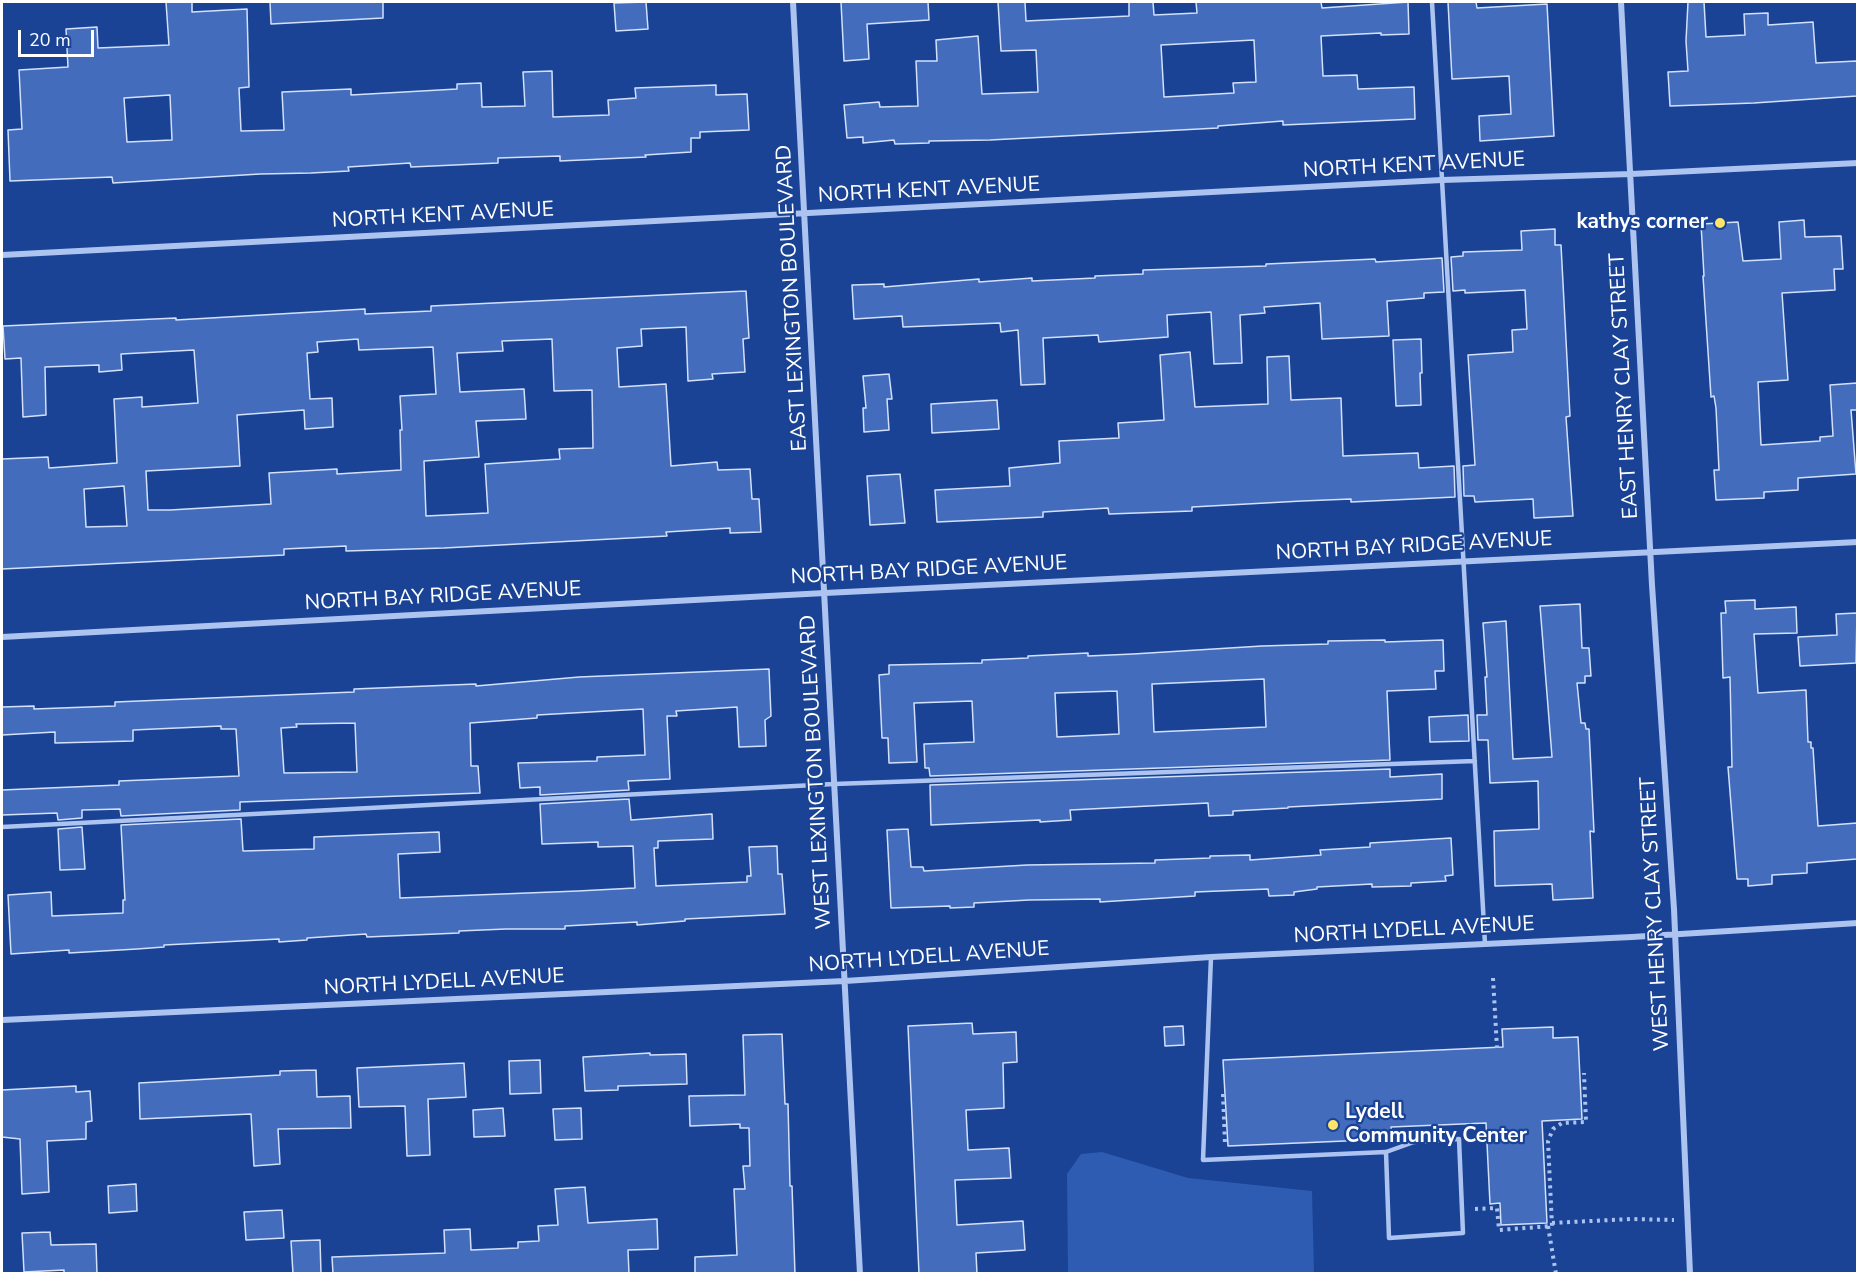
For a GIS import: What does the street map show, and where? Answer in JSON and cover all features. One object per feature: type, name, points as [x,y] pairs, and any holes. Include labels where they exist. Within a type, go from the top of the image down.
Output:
[{"type":"street","name":"EAST LEXINGTON BOULEVARD","points":[[794,2],[825,593]]},
{"type":"street","name":"EAST HENRY CLAY STREET","points":[[1621,2],[1650,553]]},
{"type":"street","name":"NORTH KENT AVENUE","points":[[2,255],[1442,180],[1857,163]]},
{"type":"street","name":"NORTH BAY RIDGE AVENUE","points":[[2,637],[825,593],[1857,542]]},
{"type":"street","name":"WEST HENRY CLAY STREET","points":[[1650,553],[1675,934],[1690,1274]]},
{"type":"street","name":"WEST LEXINGTON BOULEVARD","points":[[825,593],[860,1274]]},
{"type":"street","name":"NORTH LYDELL AVENUE","points":[[2,1020],[844,981],[1211,957],[1857,923]]},
{"type":"lane","points":[[1432,2],[1485,944]]},
{"type":"lane","points":[[2,826],[834,784],[1475,761]]},
{"type":"lane","points":[[1211,957],[1203,1160],[1386,1152],[1414,1142],[1459,1139],[1463,1233],[1389,1238],[1386,1152]]},
{"type":"path","points":[[1493,978],[1497,1048]]},
{"type":"path","points":[[1552,1223],[1548,1141],[1553,1129],[1562,1124],[1586,1122],[1584,1073]]},
{"type":"path","points":[[1222,1089],[1226,1149]]},
{"type":"path","points":[[1462,1209],[1497,1208],[1499,1230],[1552,1226],[1552,1223],[1631,1219],[1687,1221]]},
{"type":"path","points":[[1548,1226],[1556,1274]]},
{"type":"shaded area","points":[[1102,1152],[1188,1178],[1312,1191],[1314,1273],[1068,1273],[1067,1174],[1081,1154]]},
{"type":"building","points":[[166,2],[192,2],[192,12],[247,9],[249,87],[239,88],[241,131],[284,130],[282,92],[351,89],[351,95],[457,89],[457,84],[481,83],[482,107],[525,106],[523,72],[552,71],[553,117],[609,115],[608,100],[636,98],[635,88],[716,85],[716,95],[747,94],[749,130],[700,132],[700,138],[691,138],[691,152],[645,155],[646,157],[560,161],[560,156],[498,158],[498,163],[411,167],[410,163],[348,167],[349,171],[113,183],[112,177],[10,181],[8,130],[22,129],[19,70],[68,67],[66,29],[97,27],[98,48],[169,45]],"holes":[[[170,95],[172,140],[127,142],[124,98]]]},
{"type":"building","points":[[270,2],[383,2],[383,18],[271,24]]},
{"type":"building","points":[[646,2],[648,29],[616,31],[614,3]]},
{"type":"building","points":[[841,2],[928,2],[929,20],[867,24],[869,59],[844,61]]},
{"type":"building","points":[[998,2],[1025,2],[1026,21],[1129,16],[1129,2],[1153,2],[1154,15],[1197,13],[1196,2],[1321,2],[1322,8],[1408,2],[1409,34],[1321,36],[1323,76],[1357,75],[1358,89],[1414,87],[1415,119],[1283,125],[1283,121],[1218,126],[1218,128],[929,141],[929,143],[895,144],[894,140],[863,143],[863,137],[847,138],[844,105],[879,102],[880,107],[918,106],[916,61],[937,61],[936,40],[978,36],[982,94],[1038,92],[1036,50],[1001,51]],"holes":[[[1254,40],[1256,82],[1233,83],[1234,93],[1164,97],[1161,45]]]},
{"type":"building","points":[[1448,2],[1476,2],[1477,8],[1547,4],[1554,136],[1480,141],[1479,116],[1511,114],[1509,76],[1452,79]]},
{"type":"building","points":[[1688,2],[1704,2],[1706,37],[1745,35],[1744,14],[1768,13],[1768,25],[1813,22],[1816,63],[1857,61],[1857,96],[1670,106],[1668,72],[1688,71],[1686,41]]},
{"type":"building","points":[[1804,220],[1805,237],[1841,236],[1843,269],[1834,269],[1835,290],[1782,293],[1788,380],[1758,382],[1761,445],[1820,441],[1820,437],[1833,436],[1830,385],[1857,383],[1857,410],[1851,410],[1856,474],[1798,478],[1798,490],[1764,492],[1764,498],[1716,500],[1714,470],[1719,470],[1716,408],[1714,396],[1711,397],[1701,224],[1738,222],[1743,261],[1781,259],[1779,222]]},
{"type":"building","points":[[1555,229],[1555,245],[1561,245],[1570,416],[1566,417],[1573,516],[1534,518],[1533,499],[1475,502],[1474,496],[1464,496],[1463,466],[1475,465],[1468,355],[1513,352],[1512,330],[1527,329],[1525,290],[1465,293],[1465,290],[1453,291],[1451,257],[1463,256],[1463,252],[1522,250],[1521,231]]},
{"type":"building","points":[[1442,258],[1444,292],[1424,293],[1424,298],[1387,301],[1389,336],[1322,339],[1320,303],[1264,307],[1265,313],[1240,315],[1242,363],[1214,364],[1211,312],[1167,315],[1168,337],[1099,342],[1098,335],[1043,338],[1045,384],[1021,385],[1018,330],[1001,332],[1000,323],[903,327],[902,316],[854,319],[852,285],[884,284],[884,287],[979,279],[979,282],[1032,278],[1032,281],[1143,274],[1143,270]]},
{"type":"building","points":[[746,291],[749,338],[743,339],[745,372],[712,374],[713,379],[688,381],[686,327],[641,329],[642,346],[617,348],[619,387],[666,384],[671,466],[717,462],[718,470],[750,469],[752,499],[759,499],[761,532],[730,533],[730,528],[666,532],[667,536],[444,548],[346,551],[346,546],[284,549],[284,555],[2,569],[2,459],[48,457],[49,468],[117,463],[114,399],[142,397],[142,407],[198,403],[194,350],[121,354],[122,370],[99,372],[99,365],[45,367],[46,415],[23,417],[21,358],[5,359],[3,326],[176,318],[176,320],[365,309],[365,314],[431,311],[431,306]],"holes":[[[358,339],[359,350],[433,347],[436,394],[400,396],[401,470],[337,474],[337,469],[269,473],[271,504],[148,510],[146,471],[240,466],[237,415],[304,410],[305,429],[333,427],[332,398],[310,399],[307,353],[318,352],[317,342]],[[552,339],[554,391],[592,390],[593,448],[559,449],[560,459],[485,464],[488,513],[426,516],[424,461],[479,457],[476,421],[526,419],[524,389],[460,392],[457,353],[503,351],[502,341]],[[124,486],[127,526],[86,527],[84,489]]]},
{"type":"building","points":[[1421,339],[1421,405],[1396,406],[1393,340]]},
{"type":"building","points":[[1190,352],[1195,407],[1268,404],[1267,357],[1289,356],[1291,400],[1341,398],[1343,456],[1418,453],[1419,468],[1454,466],[1455,497],[1351,502],[1351,499],[1302,501],[1192,507],[1192,511],[1109,514],[1108,508],[1043,512],[1043,517],[937,522],[935,490],[1010,486],[1009,468],[1060,463],[1059,441],[1119,438],[1118,423],[1164,420],[1160,355]]},
{"type":"building","points":[[889,374],[892,399],[887,399],[889,430],[864,432],[863,408],[866,408],[863,376]]},
{"type":"building","points":[[997,400],[999,429],[932,433],[931,404]]},
{"type":"building","points":[[900,474],[905,523],[870,525],[867,476]]},
{"type":"building","points":[[1755,600],[1755,609],[1796,607],[1797,633],[1754,634],[1758,693],[1806,690],[1808,742],[1811,742],[1811,748],[1813,748],[1818,826],[1857,823],[1857,859],[1807,863],[1807,873],[1772,875],[1772,884],[1748,886],[1748,879],[1737,879],[1728,767],[1732,767],[1730,677],[1723,678],[1721,613],[1726,613],[1725,601]]},
{"type":"building","points":[[1580,604],[1582,648],[1589,648],[1591,676],[1585,676],[1585,683],[1577,683],[1581,723],[1585,723],[1586,729],[1589,729],[1594,832],[1590,831],[1593,898],[1553,900],[1552,884],[1495,886],[1494,831],[1539,829],[1538,781],[1490,783],[1488,740],[1478,740],[1477,715],[1487,715],[1483,623],[1506,621],[1513,759],[1552,757],[1540,606]]},
{"type":"building","points":[[1857,613],[1856,663],[1800,666],[1798,637],[1837,635],[1836,614]]},
{"type":"building","points":[[1443,640],[1444,671],[1435,671],[1436,689],[1387,691],[1390,760],[930,776],[929,768],[925,768],[924,744],[974,742],[972,701],[914,703],[917,762],[889,763],[888,738],[882,738],[879,675],[889,674],[889,665],[982,663],[982,660],[1028,658],[1028,656],[1088,653],[1088,656],[1133,654],[1328,644],[1328,641]],"holes":[[[1264,679],[1266,727],[1154,732],[1152,684]],[[1117,691],[1119,734],[1057,737],[1055,693]]]},
{"type":"building","points":[[769,669],[771,716],[765,720],[766,746],[739,747],[737,707],[676,711],[677,716],[667,716],[670,779],[628,781],[629,790],[540,795],[540,787],[520,788],[518,763],[597,761],[597,757],[645,755],[643,709],[537,715],[537,718],[470,723],[471,766],[478,766],[480,793],[240,802],[240,810],[121,816],[120,809],[82,810],[82,818],[58,820],[57,813],[2,815],[2,790],[119,785],[119,781],[239,776],[236,729],[221,729],[221,726],[133,730],[133,741],[55,743],[55,732],[2,735],[2,707],[34,706],[34,709],[115,706],[115,702],[354,692],[354,689],[476,684],[476,686],[579,677]],"holes":[[[355,723],[357,772],[284,773],[281,728],[297,727],[296,724]]]},
{"type":"building","points":[[1468,715],[1469,741],[1430,742],[1429,717]]},
{"type":"building","points":[[1390,769],[1390,777],[1442,774],[1442,799],[1233,811],[1233,815],[1209,816],[1208,803],[1070,810],[1071,820],[931,825],[930,785]]},
{"type":"building","points":[[629,799],[631,820],[712,814],[713,839],[658,841],[658,848],[654,848],[656,886],[747,882],[747,876],[751,876],[749,847],[777,846],[778,874],[782,874],[785,914],[685,919],[685,921],[637,925],[637,922],[565,926],[565,929],[506,929],[367,937],[366,934],[279,942],[279,939],[69,953],[69,950],[11,954],[8,895],[51,892],[52,916],[123,913],[123,900],[125,900],[121,825],[241,819],[243,851],[314,849],[314,837],[439,832],[440,852],[398,854],[400,898],[578,891],[635,888],[633,846],[598,847],[598,842],[542,844],[540,804]]},
{"type":"building","points":[[82,827],[85,869],[60,870],[58,829]]},
{"type":"building","points":[[908,829],[911,867],[923,867],[924,871],[1027,865],[1155,863],[1155,860],[1210,858],[1210,856],[1250,855],[1250,860],[1321,855],[1320,850],[1370,847],[1370,843],[1451,838],[1453,875],[1445,876],[1446,881],[1411,883],[1411,886],[1372,887],[1372,884],[1317,887],[1317,889],[1294,892],[1294,895],[1269,896],[1268,889],[1195,892],[1195,896],[1100,902],[1100,899],[1029,900],[974,903],[974,907],[891,908],[887,830]]},
{"type":"building","points":[[972,1023],[973,1034],[1016,1032],[1017,1062],[1003,1063],[1004,1108],[966,1110],[968,1150],[1009,1148],[1011,1178],[955,1180],[957,1225],[1023,1221],[1025,1250],[976,1253],[977,1274],[919,1274],[908,1026]]},
{"type":"building","points":[[1183,1026],[1184,1045],[1165,1046],[1164,1027]]},
{"type":"building","name":"Lydell Community Center","points":[[1553,1027],[1553,1038],[1578,1037],[1582,1119],[1542,1121],[1547,1223],[1501,1225],[1500,1203],[1490,1204],[1486,1123],[1391,1127],[1392,1139],[1228,1146],[1223,1060],[1503,1047],[1502,1029]]},
{"type":"building","points":[[782,1034],[785,1104],[788,1104],[795,1274],[695,1274],[695,1257],[737,1255],[734,1189],[745,1189],[743,1166],[750,1166],[749,1128],[740,1128],[740,1124],[690,1126],[689,1096],[745,1095],[743,1035]]},
{"type":"building","points":[[650,1053],[650,1055],[686,1054],[687,1084],[618,1086],[618,1090],[585,1091],[583,1057]]},
{"type":"building","points":[[540,1060],[541,1093],[510,1094],[509,1061]]},
{"type":"building","points":[[464,1063],[466,1097],[428,1099],[430,1155],[407,1156],[405,1106],[359,1107],[357,1068]]},
{"type":"building","points":[[316,1070],[317,1097],[350,1096],[351,1128],[278,1129],[280,1164],[254,1166],[251,1114],[140,1119],[139,1083],[280,1075],[280,1071]]},
{"type":"building","points":[[76,1086],[76,1092],[90,1091],[92,1121],[86,1122],[86,1139],[47,1141],[49,1192],[22,1194],[20,1139],[2,1137],[2,1090]]},
{"type":"building","points":[[503,1108],[505,1136],[474,1137],[473,1110]]},
{"type":"building","points":[[581,1108],[582,1139],[555,1140],[553,1109]]},
{"type":"building","points":[[136,1184],[137,1211],[109,1213],[108,1186]]},
{"type":"building","points":[[585,1187],[588,1223],[657,1219],[658,1249],[628,1250],[629,1274],[333,1274],[332,1257],[445,1253],[444,1230],[470,1229],[471,1250],[518,1248],[518,1242],[539,1241],[538,1226],[558,1225],[555,1189]]},
{"type":"building","points":[[282,1210],[284,1238],[246,1240],[244,1212]]},
{"type":"building","points":[[50,1232],[51,1245],[96,1244],[97,1274],[64,1274],[64,1270],[24,1272],[22,1233]]},
{"type":"building","points":[[320,1240],[321,1274],[293,1274],[291,1241]]},
{"type":"place","name":"kathys corner","points":[[1720,223]]},
{"type":"place","name":"Lydell Community Center","points":[[1333,1125]]}]
